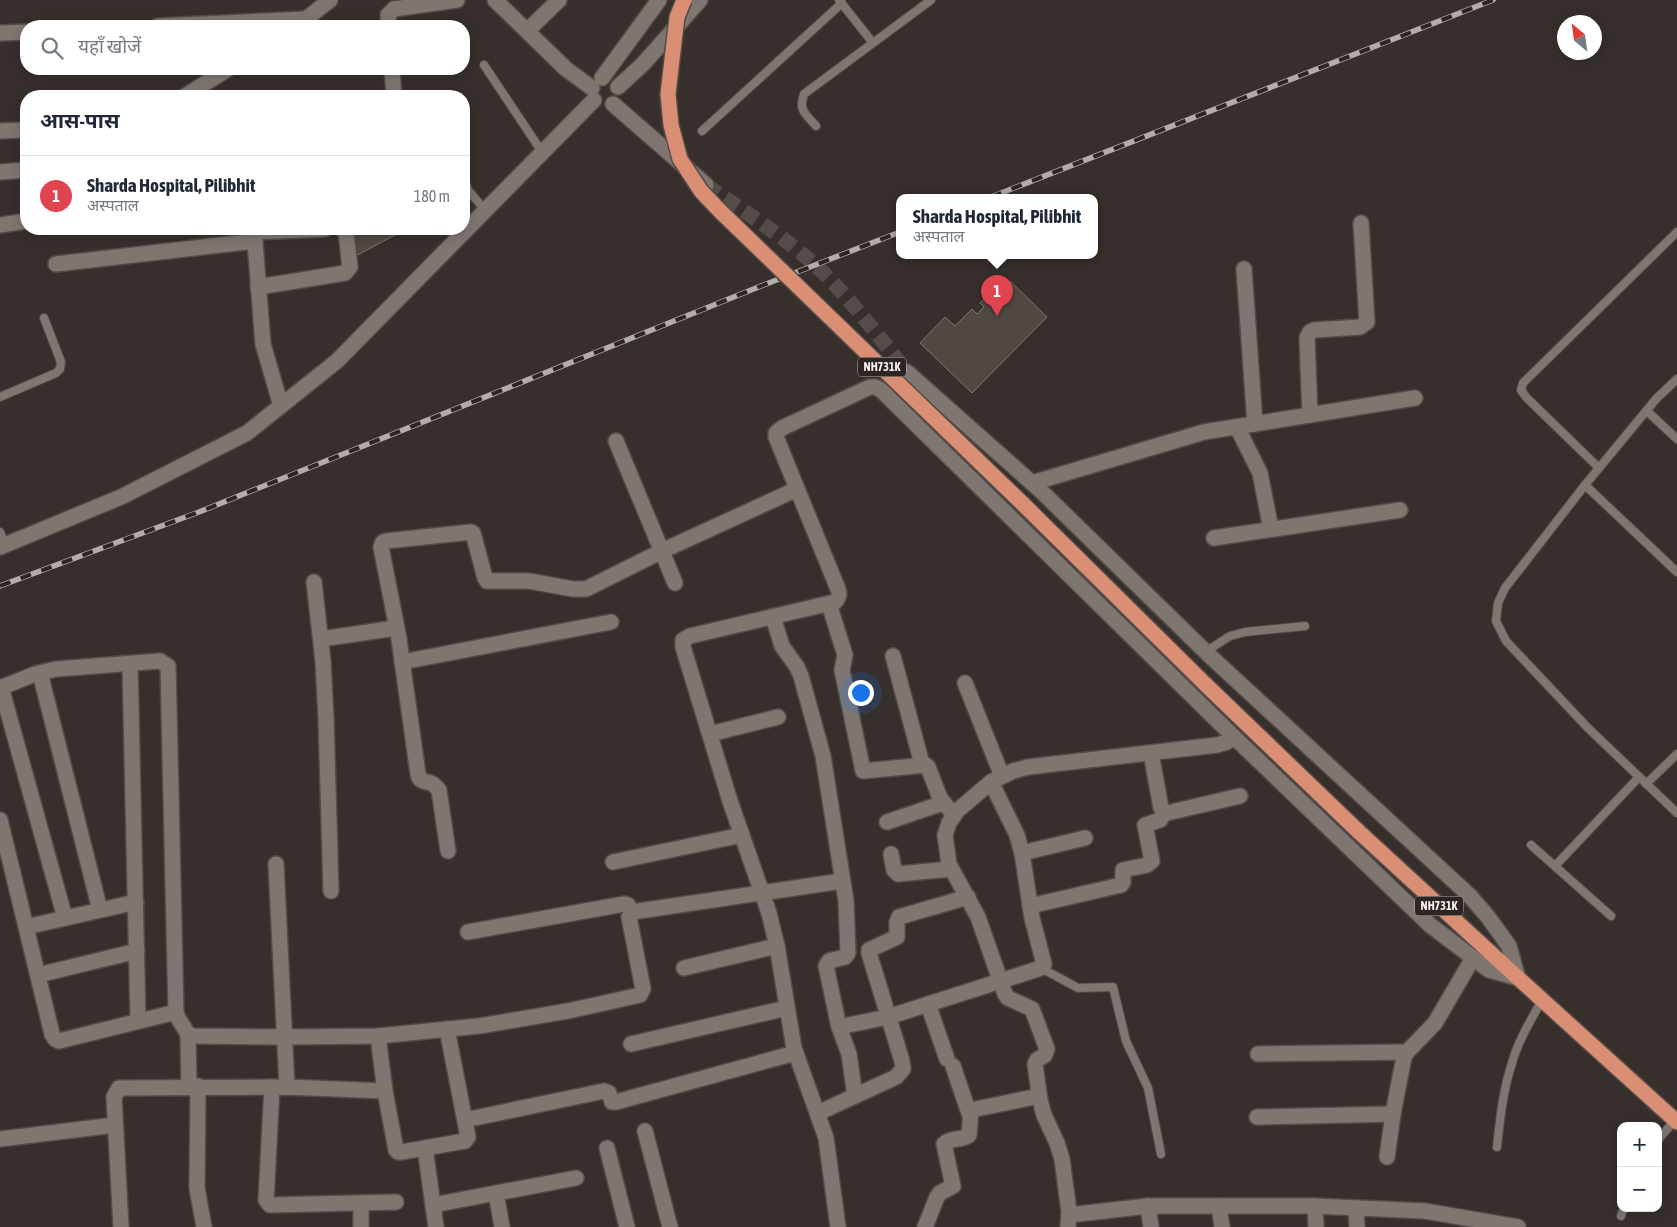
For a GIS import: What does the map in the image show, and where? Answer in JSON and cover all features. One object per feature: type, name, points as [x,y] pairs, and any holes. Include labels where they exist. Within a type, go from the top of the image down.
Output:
[{"type":"highway","name":"NH731K","points":[[684,0],[676,18],[668,94],[671,125],[680,159],[701,190],[720,211],[1359,832],[1676,1121]]},
{"type":"street","points":[[305,20],[330,0]]},
{"type":"street","points":[[388,20],[390,11],[394,9],[457,0]]},
{"type":"street","points":[[495,0],[566,69],[596,89],[605,106],[613,104],[619,96],[618,87],[612,79],[596,89]]},
{"type":"street","points":[[527,31],[559,0]]},
{"type":"street","points":[[470,225],[542,152],[596,89],[659,0]]},
{"type":"street","points":[[618,87],[643,64],[700,0]]},
{"type":"street","points":[[0,33],[20,32]]},
{"type":"street","points":[[195,90],[218,75]]},
{"type":"street","points":[[392,75],[394,90]]},
{"type":"street","points":[[613,104],[706,185]]},
{"type":"street","points":[[0,131],[20,130]]},
{"type":"street","points":[[0,172],[20,170]]},
{"type":"street","points":[[0,225],[20,222]]},
{"type":"street","points":[[1310,415],[1307,338],[1310,332],[1314,330],[1360,327],[1367,322],[1361,223]]},
{"type":"street","points":[[56,264],[247,235]]},
{"type":"street","points":[[254,235],[263,344],[281,406]]},
{"type":"street","points":[[258,287],[345,273],[350,267],[346,235]]},
{"type":"street","points":[[2,541],[121,497],[247,433],[337,361],[460,235]]},
{"type":"street","points":[[1244,269],[1255,424]]},
{"type":"street","points":[[907,372],[1032,483],[1205,652],[1469,895],[1488,916],[1509,946],[1518,978]]},
{"type":"street","points":[[838,1227],[828,1149],[818,1113],[795,1053],[777,946],[683,647],[683,640],[690,636],[835,602],[840,594],[776,437],[778,430],[870,387],[881,390],[1234,737],[1430,925],[1489,970],[1518,978]]},
{"type":"street","points":[[1032,483],[1188,436],[1416,398]]},
{"type":"street","points":[[1237,427],[1260,473],[1271,529]]},
{"type":"street","points":[[616,441],[675,583]]},
{"type":"street","points":[[448,851],[439,790],[434,784],[422,782],[419,779],[402,662],[381,547],[383,542],[471,532],[474,536],[487,581],[529,581],[580,590],[798,489]]},
{"type":"street","points":[[1214,538],[1400,510]]},
{"type":"street","points":[[314,582],[321,639],[326,718],[331,891]]},
{"type":"street","points":[[829,604],[845,655],[842,670],[861,768],[866,772],[922,764],[928,767],[943,803],[954,815]]},
{"type":"street","points":[[773,617],[782,646],[801,676],[823,756],[846,906],[848,953],[845,957],[828,961],[826,966],[839,1027],[849,1054],[855,1096]]},
{"type":"street","points":[[402,662],[612,622]]},
{"type":"street","points":[[321,639],[396,628]]},
{"type":"street","points":[[893,656],[922,764]]},
{"type":"street","points":[[65,918],[1,688],[56,669],[160,661],[168,666],[176,1012],[188,1034],[194,1086],[198,1188],[204,1227]]},
{"type":"street","points":[[130,664],[138,1021]]},
{"type":"street","points":[[40,673],[100,910]]},
{"type":"street","points":[[839,1027],[888,1017],[1041,968],[1044,960],[1030,906],[1022,853],[996,779],[966,683]]},
{"type":"street","points":[[710,734],[778,717]]},
{"type":"street","points":[[1234,737],[1222,744],[1028,767],[996,779],[954,815],[948,823],[945,835],[948,864],[978,917],[1008,998],[1032,1009],[1047,1049],[1045,1055],[1037,1060],[1036,1064],[1039,1096],[1044,1115],[1057,1143],[1062,1160],[1068,1221],[1148,1206],[1316,1206],[1416,1210],[1474,1223],[1518,1227]]},
{"type":"street","points":[[1151,753],[1161,808],[1167,813],[1240,796]]},
{"type":"street","points":[[887,822],[943,803]]},
{"type":"street","points":[[1030,906],[1121,885],[1123,882],[1123,870],[1147,865],[1152,861],[1145,825],[1160,820],[1165,812]]},
{"type":"street","points":[[0,820],[7,877],[26,926],[52,1034],[55,1038],[59,1041],[176,1012]]},
{"type":"street","points":[[613,862],[742,835]]},
{"type":"street","points":[[1022,853],[1085,838]]},
{"type":"street","points":[[891,854],[894,870],[898,874],[951,869]]},
{"type":"street","points":[[276,864],[284,1037],[267,1203],[270,1205],[396,1202]]},
{"type":"street","points":[[632,912],[842,881]]},
{"type":"street","points":[[818,1113],[896,1076],[903,1069],[868,953],[869,950],[898,937],[897,922],[900,917],[968,897]]},
{"type":"street","points":[[26,926],[136,902]]},
{"type":"street","points":[[468,932],[624,904],[628,905],[632,912]]},
{"type":"street","points":[[188,1034],[200,1036],[284,1037],[378,1036],[480,1026],[568,1011],[640,995],[644,989],[629,917],[632,912]]},
{"type":"street","points":[[684,968],[777,946]]},
{"type":"street","points":[[38,975],[137,952]]},
{"type":"street","points":[[1387,1157],[1404,1057],[1435,1023],[1473,958]]},
{"type":"street","points":[[925,1227],[937,1197],[940,1193],[953,1186],[954,1183],[944,1144],[947,1141],[964,1138],[969,1135],[969,1113],[928,1004]]},
{"type":"street","points":[[631,1044],[787,1008]]},
{"type":"street","points":[[378,1036],[385,1091],[396,1150],[402,1152],[465,1141],[468,1138],[447,1029]]},
{"type":"street","points":[[1258,1054],[1407,1052]]},
{"type":"street","points":[[465,1120],[604,1091],[609,1093],[612,1102],[616,1102],[795,1053]]},
{"type":"street","points":[[121,1227],[114,1098],[119,1088],[194,1086],[385,1091]]},
{"type":"street","points":[[969,1113],[973,1109],[1039,1096]]},
{"type":"street","points":[[1257,1117],[1393,1114]]},
{"type":"street","points":[[0,1139],[115,1125]]},
{"type":"street","points":[[645,1130],[670,1227]]},
{"type":"street","points":[[425,1148],[436,1227]]},
{"type":"street","points":[[607,1148],[627,1227]]},
{"type":"street","points":[[433,1205],[576,1178]]},
{"type":"street","points":[[496,1193],[502,1227]]},
{"type":"street","points":[[361,1202],[361,1227]]},
{"type":"street","points":[[1148,1206],[1151,1227]]},
{"type":"street","points":[[1219,1206],[1222,1227]]},
{"type":"street","points":[[1316,1206],[1316,1227]]},
{"type":"street","points":[[1356,1208],[1357,1227]]},
{"type":"lane","points":[[816,126],[802,110],[801,102],[804,94],[931,0]]},
{"type":"lane","points":[[702,131],[840,1],[873,43]]},
{"type":"lane","points":[[484,65],[542,152]]},
{"type":"lane","points":[[470,192],[485,210]]},
{"type":"lane","points":[[1599,468],[1526,397],[1521,390],[1523,383],[1677,232]]},
{"type":"lane","points":[[0,397],[56,373],[60,369],[62,362],[44,318]]},
{"type":"lane","points":[[1677,379],[1656,399],[1504,588],[1498,603],[1496,621],[1506,641],[1588,728],[1677,814]]},
{"type":"lane","points":[[1647,411],[1677,439]]},
{"type":"lane","points":[[1586,485],[1677,572]]},
{"type":"lane","points":[[1205,652],[1230,636],[1245,632],[1305,626]]},
{"type":"lane","points":[[1646,784],[1677,754]]},
{"type":"lane","points":[[1555,866],[1639,777]]},
{"type":"lane","points":[[1531,844],[1611,916]]},
{"type":"lane","points":[[1041,968],[1078,988],[1113,987],[1126,1041],[1148,1088],[1161,1154]]},
{"type":"lane","points":[[1497,1147],[1503,1096],[1512,1061],[1525,1031],[1542,1000]]},
{"type":"lane","points":[[1662,1136],[1676,1121]]},
{"type":"lane","points":[[1621,1216],[1622,1212]]},
{"type":"building","points":[[349,235],[395,235],[352,258]]},
{"type":"building","points":[[1010,281],[1047,317],[972,393],[920,343],[945,317],[955,326],[972,309],[977,314],[984,307],[980,303],[992,291],[997,295]]},
{"type":"tunnel","points":[[706,185],[774,232],[822,271],[872,328],[907,372]]},
{"type":"railway","points":[[999,194],[1493,0]]},
{"type":"railway","points":[[0,586],[199,512],[896,234]]},
{"type":"place","name":"Sharda Hospital, Pilibhit","points":[[997,316]]}]
